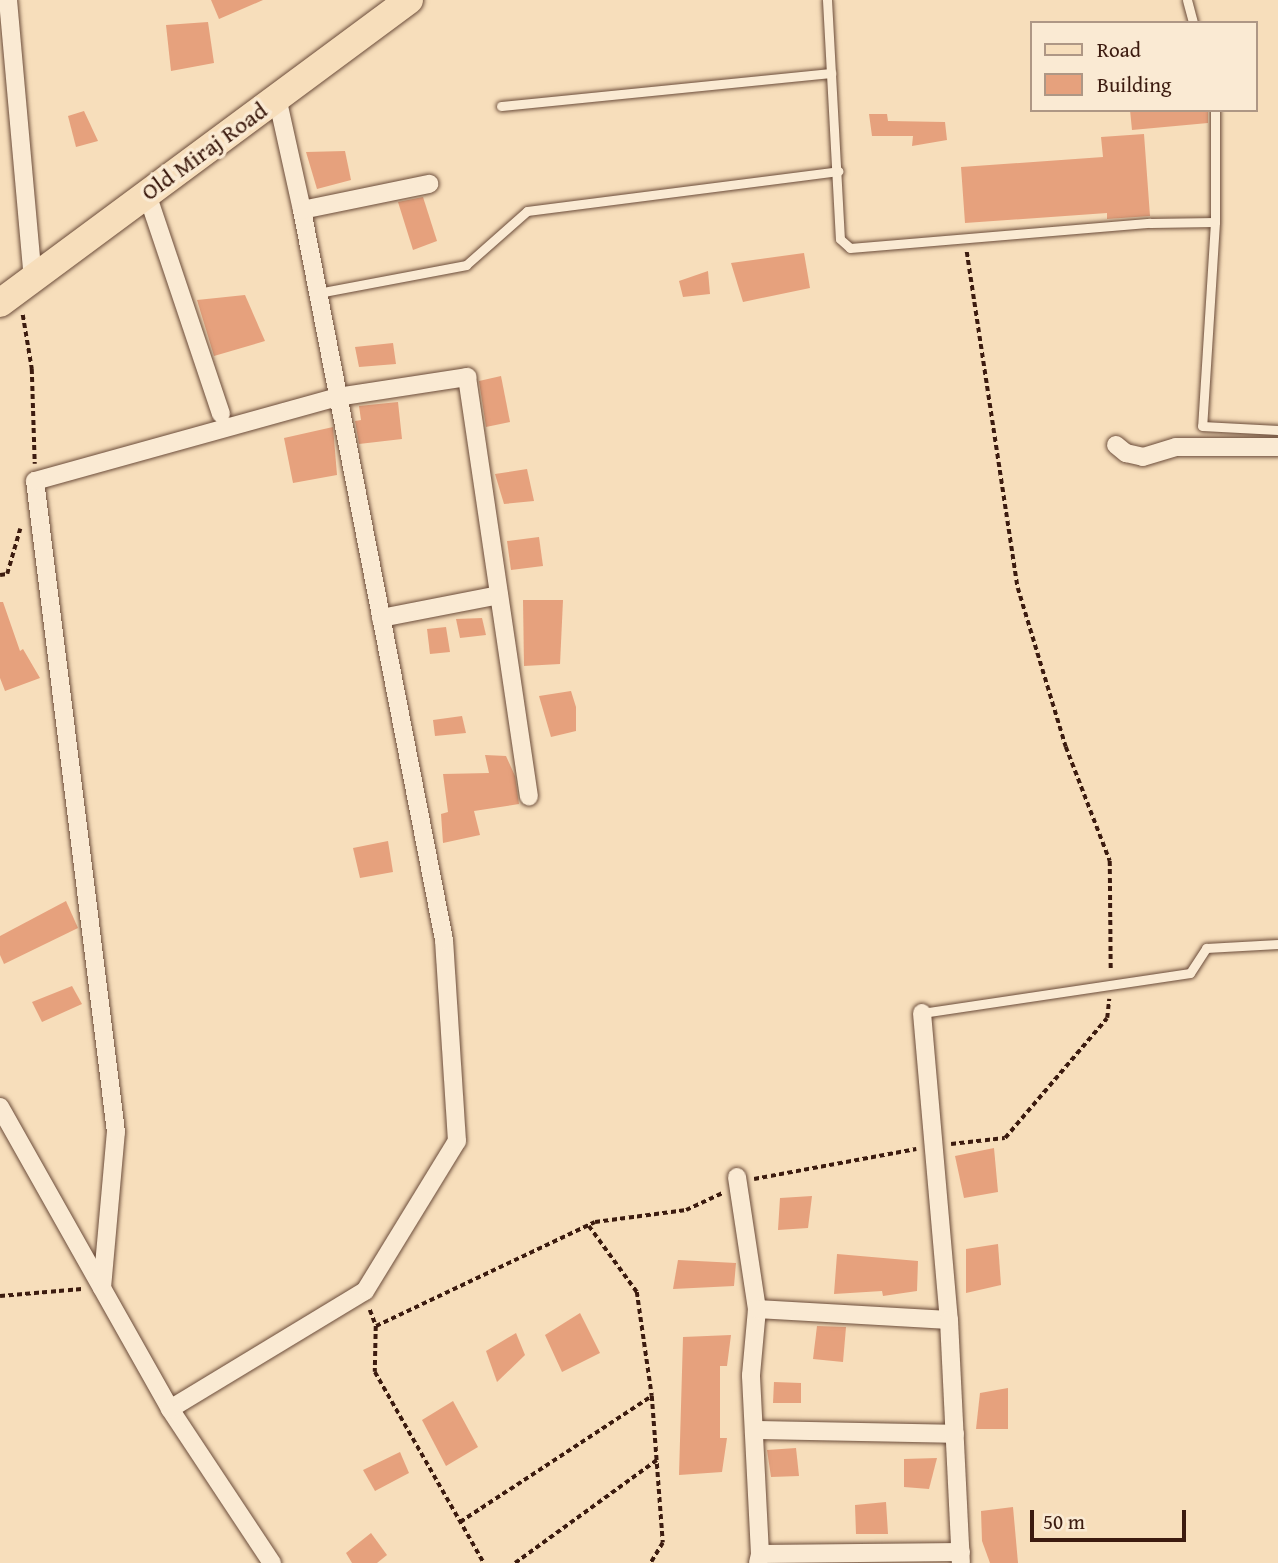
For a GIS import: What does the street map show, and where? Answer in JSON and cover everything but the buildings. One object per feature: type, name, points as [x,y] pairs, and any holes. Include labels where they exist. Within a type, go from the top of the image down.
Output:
[{"type":"main road","name":"Old Miraj Road","points":[[17,290],[409,0]]},
{"type":"street","points":[[8,0],[8,73],[17,290]]},
{"type":"street","points":[[170,1409],[365,1291],[457,1141],[444,940],[316,293],[302,209],[277,97]]},
{"type":"street","points":[[302,209],[429,184]]},
{"type":"street","points":[[147,194],[220,414]]},
{"type":"street","points":[[102,1288],[116,1132],[35,481],[337,397],[467,377],[529,796]]},
{"type":"street","points":[[1116,445],[1126,453],[1143,457],[1176,447],[1278,447]]},
{"type":"street","points":[[380,618],[499,595]]},
{"type":"street","points":[[743,1179],[757,1308],[751,1375],[759,1558],[961,1558],[949,1320],[922,1013]]},
{"type":"street","points":[[0,1107],[170,1409],[272,1563]]},
{"type":"street","points":[[757,1308],[949,1320]]},
{"type":"street","points":[[754,1430],[955,1434]]},
{"type":"lane","points":[[827,0],[840,239],[850,248],[1150,223],[1215,222]]},
{"type":"lane","points":[[1187,0],[1193,21]]},
{"type":"lane","points":[[501,106],[831,73]]},
{"type":"lane","points":[[1215,112],[1215,222],[1202,426],[1278,430]]},
{"type":"lane","points":[[316,293],[466,265],[527,211],[838,171]]},
{"type":"lane","points":[[922,1013],[1190,973],[1206,948],[1278,944]]},
{"type":"path","points":[[743,1179],[934,1146],[1004,1138],[1107,1018],[1111,984],[1110,861],[1066,747],[1018,588],[965,239]]},
{"type":"path","points":[[17,290],[32,369],[35,481]]},
{"type":"path","points":[[0,575],[7,574],[23,521]]},
{"type":"path","points":[[376,1326],[588,1225],[686,1210],[724,1192]]},
{"type":"path","points":[[588,1225],[637,1292],[652,1396],[663,1543],[651,1563]]},
{"type":"path","points":[[0,1296],[102,1288]]},
{"type":"path","points":[[365,1291],[376,1326],[375,1372],[484,1563]]},
{"type":"path","points":[[460,1522],[652,1396]]},
{"type":"path","points":[[514,1563],[658,1459]]}]
